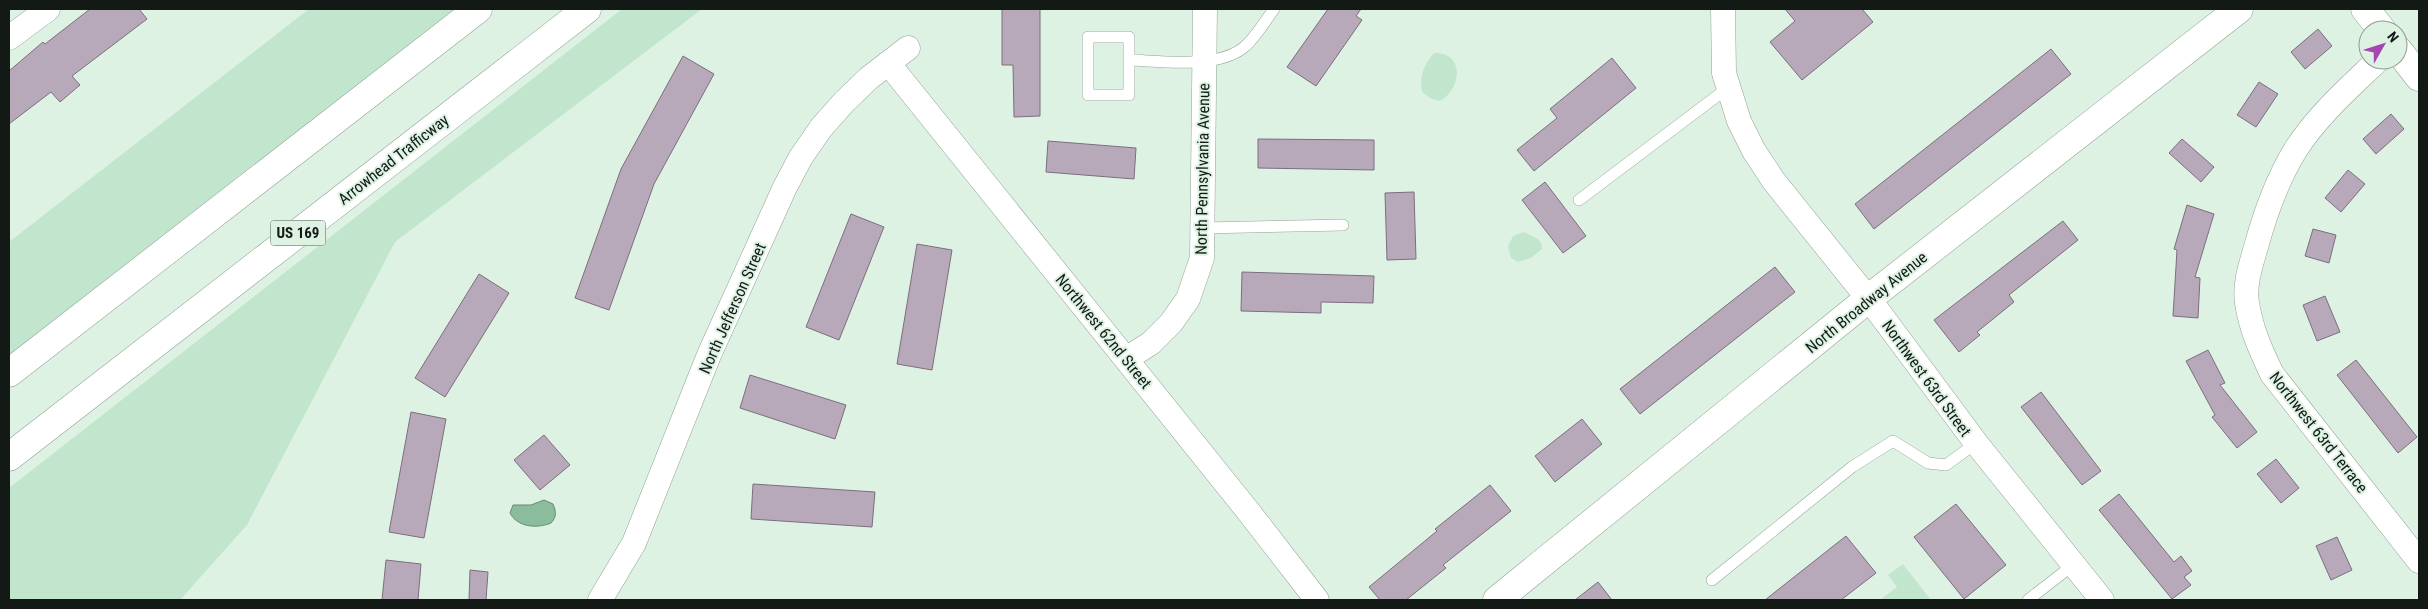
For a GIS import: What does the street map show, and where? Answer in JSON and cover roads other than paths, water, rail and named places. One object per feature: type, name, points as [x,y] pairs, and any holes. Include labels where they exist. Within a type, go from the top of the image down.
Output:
[{"type":"main road","points":[[9,373],[478,9]]},
{"type":"main road","name":"Arrowhead Trafficway","points":[[9,457],[587,9]]},
{"type":"main road","name":"North Broadway Avenue","points":[[1497,600],[1868,299],[2239,9]]},
{"type":"main road","points":[[2365,9],[2374,20]]},
{"type":"street","points":[[9,38],[48,9]]},
{"type":"street","name":"North Pennsylvania Avenue","points":[[1126,358],[1161,334],[1188,299],[1202,258],[1204,9]]},
{"type":"street","name":"Northwest 63rd Street","points":[[1723,9],[1724,73],[1739,120],[1754,151],[1773,180],[1868,299],[1976,444],[2102,600]]},
{"type":"street","name":"North Jefferson Street","points":[[600,600],[634,543],[709,355],[785,187],[801,157],[821,128],[844,102],[908,48]]},
{"type":"street","name":"Northwest 62nd Street","points":[[888,63],[1126,358],[1317,600]]},
{"type":"street","name":"Northwest 63rd Terrace","points":[[2367,70],[2340,96],[2296,150],[2270,203],[2259,234],[2249,270],[2247,301],[2257,343],[2272,374],[2419,561]]},
{"type":"lane","points":[[1129,60],[1204,62],[1232,54],[1244,48],[1274,9]]},
{"type":"lane","points":[[1088,37],[1129,37],[1129,60],[1129,95],[1088,95],[1088,37]]},
{"type":"lane","points":[[1579,200],[1729,88]]},
{"type":"lane","points":[[1203,228],[1343,225]]},
{"type":"lane","points":[[1712,580],[1852,468],[1893,441],[1928,463],[1946,465],[1976,444]]},
{"type":"lane","points":[[2028,600],[2074,566]]}]
